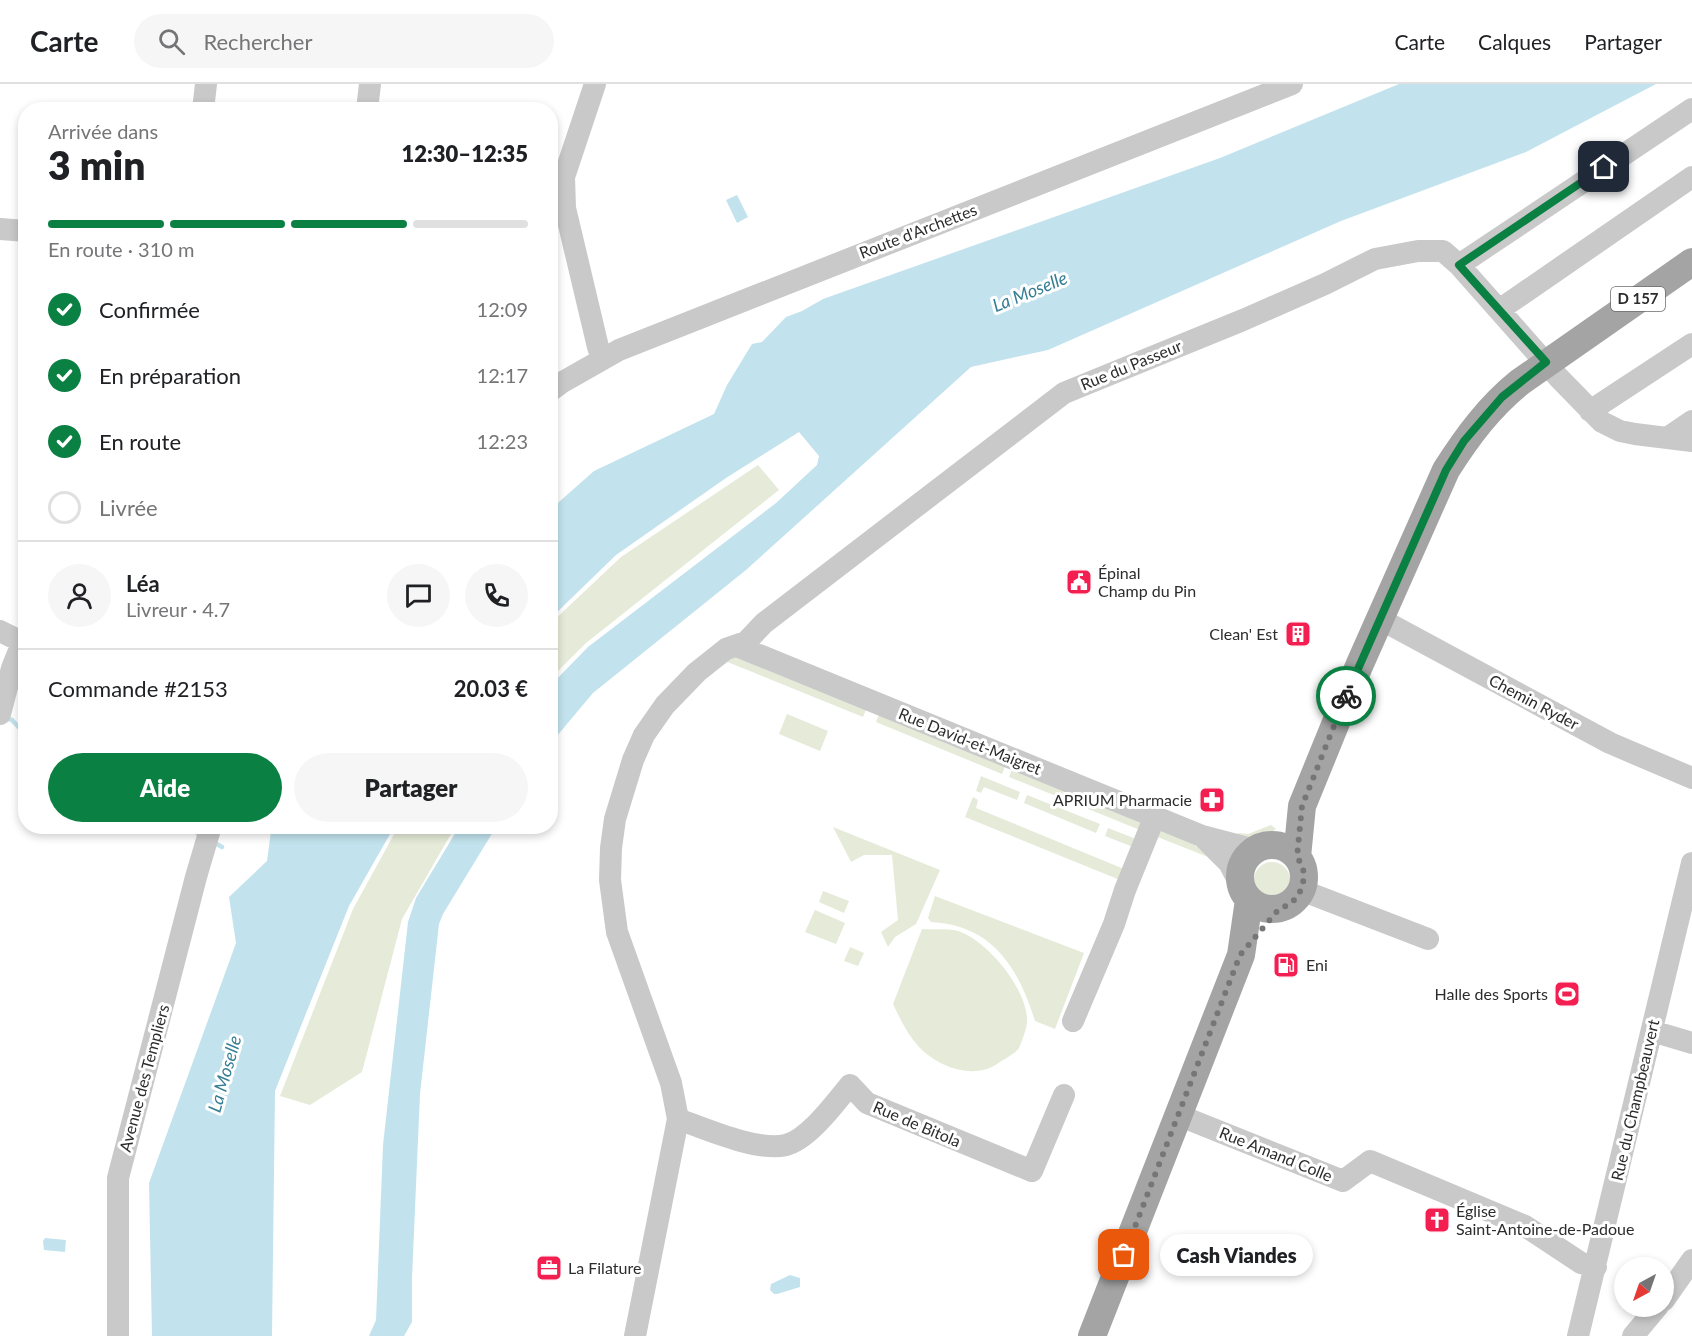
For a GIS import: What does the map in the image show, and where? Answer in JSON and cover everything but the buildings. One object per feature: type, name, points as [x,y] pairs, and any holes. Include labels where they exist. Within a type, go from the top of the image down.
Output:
[{"type":"main road","name":"D 157","points":[[1275,851],[1302,806],[1380,619],[1446,470],[1464,441],[1502,397],[1546,362],[1692,262]]},
{"type":"main road","points":[[1092,1336],[1240,955],[1245,893],[1241,871],[1246,858],[1275,851],[1303,867],[1304,878],[1301,890],[1292,903],[1279,909],[1240,955]]},
{"type":"main road","points":[[1245,893],[1261,908],[1279,909]]},
{"type":"street","points":[[204,102],[206,84]]},
{"type":"street","points":[[368,102],[370,84]]},
{"type":"street","points":[[594,84],[564,177],[565,208],[602,358]]},
{"type":"street","name":"Route d'Archettes","points":[[558,387],[602,358],[716,310],[1292,84]]},
{"type":"street","points":[[1459,265],[1692,109]]},
{"type":"street","points":[[1499,310],[1692,177]]},
{"type":"street","points":[[0,228],[18,230]]},
{"type":"street","name":"Rue du Passeur","points":[[678,1119],[671,1083],[617,932],[610,880],[615,819],[633,760],[644,735],[665,705],[697,672],[726,649],[746,642],[764,622],[1064,393],[1243,320],[1375,259],[1418,251],[1443,251],[1459,265],[1602,422],[1620,431],[1692,441]]},
{"type":"street","points":[[1590,411],[1692,344]]},
{"type":"street","points":[[1667,438],[1692,421]]},
{"type":"street","name":"Chemin Ryder","points":[[1380,619],[1610,743],[1692,778]]},
{"type":"street","points":[[0,631],[18,641]]},
{"type":"street","name":"Rue David-et-Maigret","points":[[737,646],[1202,836],[1275,851]]},
{"type":"street","points":[[0,714],[12,668],[18,656]]},
{"type":"street","points":[[1072,1021],[1114,924],[1155,816]]},
{"type":"street","name":"Avenue des Templiers","points":[[118,1336],[118,1178],[209,834]]},
{"type":"street","name":"Rue David-et-Maigret","points":[[1202,836],[1229,863],[1245,893]]},
{"type":"street","name":"Rue du Champbeauvert","points":[[1578,1336],[1692,863]]},
{"type":"street","points":[[1301,890],[1428,939]]},
{"type":"street","points":[[1652,1031],[1692,1043]]},
{"type":"street","name":"Rue de Bitola","points":[[678,1119],[760,1146],[786,1145],[805,1135],[850,1085],[867,1103],[1032,1172],[1064,1095]]},
{"type":"street","name":"Rue Amand Colle","points":[[1178,1115],[1343,1181],[1370,1161],[1525,1226],[1581,1263],[1596,1267]]},
{"type":"street","points":[[635,1336],[678,1119]]},
{"type":"street","points":[[1674,1286],[1692,1260]]},
{"type":"street","points":[[1633,1336],[1649,1317]]},
{"type":"green space","points":[[758,465],[779,490],[586,643],[558,671],[558,616],[621,557]]},
{"type":"green space","points":[[734,655],[867,707],[863,717],[725,661]]},
{"type":"green space","points":[[880,712],[1006,764],[1002,774],[876,722]]},
{"type":"green space","points":[[787,714],[828,731],[820,751],[779,734]]},
{"type":"green space","points":[[1013,767],[1144,820],[1140,830],[1009,777]]},
{"type":"green space","points":[[981,776],[1020,792],[1017,800],[984,787],[981,793],[976,791]]},
{"type":"green space","points":[[1027,795],[1100,824],[1096,833],[1024,803]]},
{"type":"green space","points":[[973,797],[978,800],[976,808],[1124,869],[1120,880],[965,817]]},
{"type":"green space","points":[[1271,825],[1276,829],[1260,841],[1235,841],[1238,833],[1248,834]]},
{"type":"green space","points":[[1159,826],[1189,839],[1208,857],[1155,836]]},
{"type":"green space","points":[[833,827],[940,870],[916,924],[895,937],[888,947],[881,932],[898,920],[892,855],[864,855],[851,862]]},
{"type":"green space","points":[[1108,828],[1136,839],[1133,847],[1105,836]]},
{"type":"green space","points":[[394,834],[451,834],[402,919],[362,1072],[310,1105],[280,1096],[353,909]]},
{"type":"green space","points":[[1272,862],[1285,867],[1290,880],[1285,893],[1272,898],[1259,893],[1254,880],[1259,867]]},
{"type":"green space","points":[[823,891],[849,901],[844,913],[819,902]]},
{"type":"green space","points":[[935,896],[1084,953],[1055,1029],[1035,1021],[1020,983],[1000,952],[971,931],[931,922],[928,918]]},
{"type":"green space","points":[[815,910],[845,923],[836,944],[805,932]]},
{"type":"green space","points":[[922,929],[958,931],[981,944],[1004,968],[1021,995],[1027,1021],[1019,1048],[988,1069],[967,1071],[956,1069],[927,1054],[904,1027],[893,1004]]},
{"type":"green space","points":[[850,947],[864,953],[858,966],[844,961]]},
{"type":"water","name":"La Moselle","points":[[1399,84],[1656,84],[1526,152],[1341,221],[1048,350],[971,367],[746,570],[593,693],[558,735],[558,678],[588,647],[776,503],[817,465],[819,456],[799,432],[726,478],[616,555],[558,611],[558,503],[594,471],[714,414],[727,385],[752,344],[762,342],[786,317],[823,299],[1220,158]]},
{"type":"water","points":[[737,195],[748,217],[737,223],[726,200]]},
{"type":"water","name":"La Moselle","points":[[271,834],[390,834],[349,906],[275,1091],[272,1336],[152,1336],[149,1183],[236,943],[229,897],[267,861]]},
{"type":"water","points":[[455,834],[492,834],[439,924],[420,1094],[412,1322],[404,1336],[369,1336],[376,1320],[383,1145],[408,922],[416,898]]},
{"type":"water","points":[[45,1238],[66,1240],[65,1252],[44,1250]]},
{"type":"water","points":[[790,1275],[800,1278],[800,1287],[777,1294],[770,1290],[771,1284]]},
{"type":"waterway","points":[[5,718],[12,720],[18,726]]},
{"type":"waterway","points":[[213,842],[222,847]]},
{"type":"way so far","points":[[1124,1255],[1240,955],[1279,909],[1292,903],[1304,884],[1303,867],[1297,857],[1302,806],[1346,696]]},
{"type":"place","name":"Épinal Champ du Pin","points":[[1079,582]]},
{"type":"place","name":"Clean' Est","points":[[1298,634]]},
{"type":"place","name":"APRIUM Pharmacie","points":[[1212,800]]},
{"type":"place","name":"Eni","points":[[1286,965]]},
{"type":"place","name":"Halle des Sports","points":[[1567,994]]},
{"type":"place","name":"Église Saint-Antoine-de-Padoue","points":[[1437,1220]]},
{"type":"place","name":"Cash Viandes","points":[[1124,1255]]},
{"type":"place","name":"La Filature","points":[[549,1268]]},
{"type":"route","points":[[1346,696],[1446,470],[1464,441],[1502,397],[1546,362],[1459,265],[1604,167]]}]
